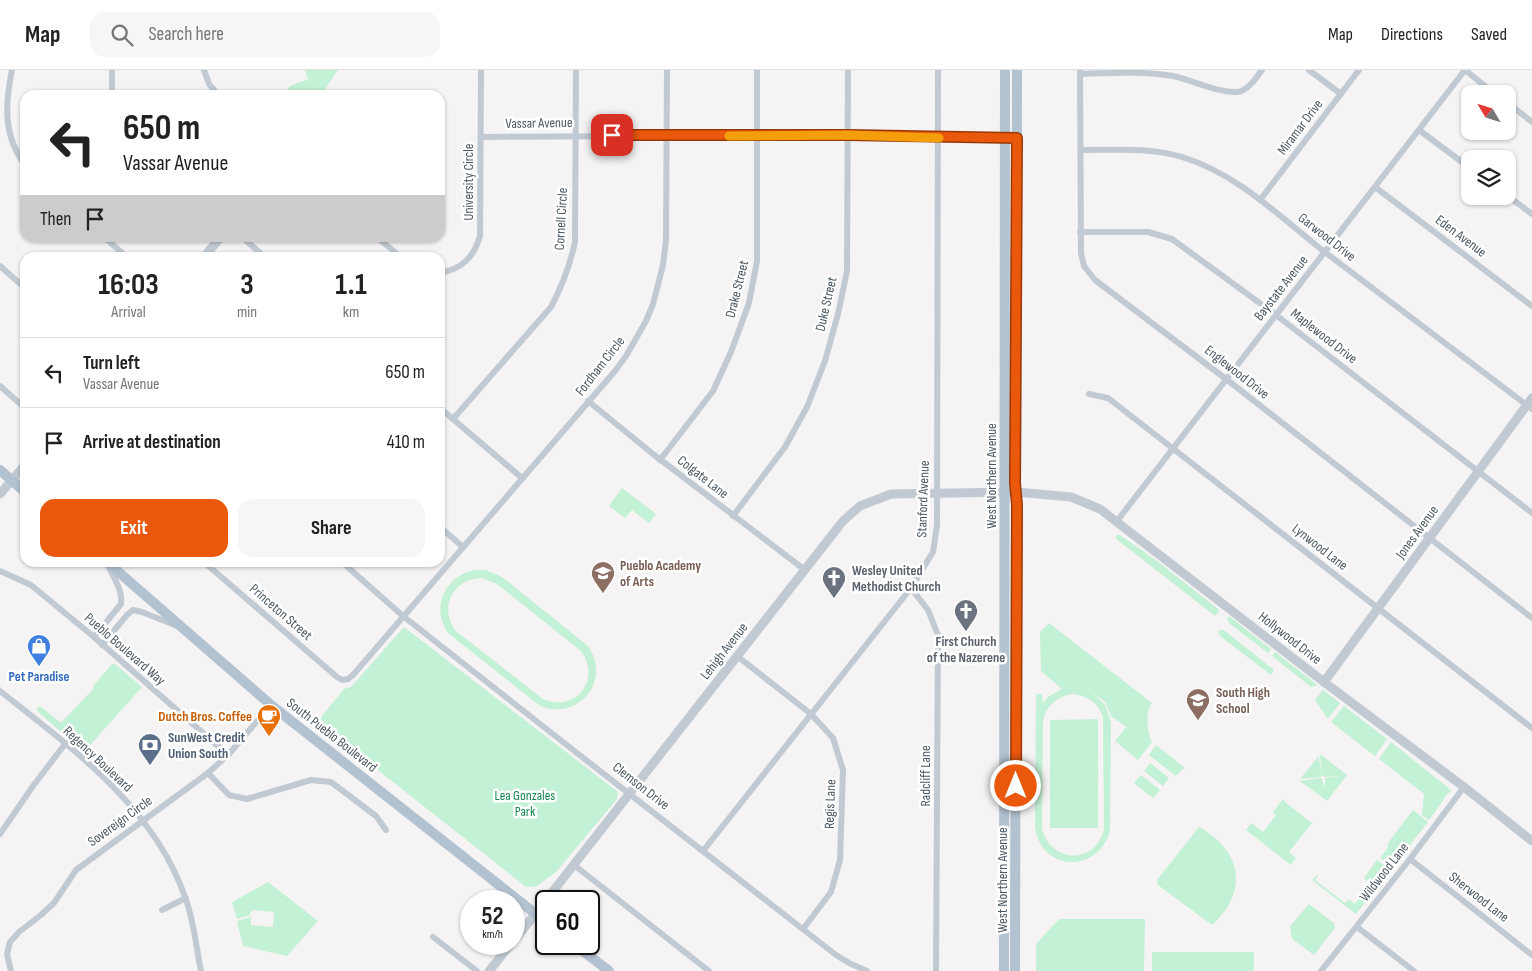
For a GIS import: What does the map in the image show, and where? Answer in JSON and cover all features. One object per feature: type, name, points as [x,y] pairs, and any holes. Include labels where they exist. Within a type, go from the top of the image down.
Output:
[{"type":"main road","name":"West Northern Avenue","points":[[1005,70],[1015,971]]},
{"type":"main road","name":"West Northern Avenue","points":[[1004,971],[1017,70]]},
{"type":"main road","points":[[0,470],[20,487]]},
{"type":"main road","name":"South Pueblo Boulevard","points":[[113,567],[271,705],[535,913]]},
{"type":"main road","points":[[588,955],[609,971]]},
{"type":"street","points":[[12,70],[7,98],[7,124],[10,137],[20,157]]},
{"type":"street","points":[[112,70],[112,90]]},
{"type":"street","points":[[204,70],[214,90]]},
{"type":"street","name":"University Circle","points":[[445,272],[457,268],[466,262],[479,241],[481,224],[481,70]]},
{"type":"street","name":"Cornell Circle","points":[[453,419],[551,307],[570,266],[575,242],[576,70]]},
{"type":"street","name":"Fordham Circle","points":[[445,567],[615,371],[637,338],[653,304],[659,284],[666,240],[667,70]]},
{"type":"street","name":"Drake Street","points":[[660,460],[712,392],[731,352],[749,303],[757,261],[757,70]]},
{"type":"street","name":"Duke Street","points":[[733,516],[784,447],[807,407],[825,361],[838,314],[847,271],[848,70]]},
{"type":"street","name":"Stanford Avenue","points":[[703,851],[911,588],[933,552],[937,525],[938,70]]},
{"type":"street","points":[[1080,72],[1153,73],[1238,92],[1250,85],[1262,70]]},
{"type":"street","points":[[1310,70],[1341,94]]},
{"type":"street","name":"Miramar Drive","points":[[1260,200],[1359,70]]},
{"type":"street","points":[[1465,70],[1484,85]]},
{"type":"street","name":"Baystate Avenue","points":[[1117,521],[1465,70]]},
{"type":"street","name":"Englewood Drive","points":[[1080,72],[1080,253],[1084,266],[1095,280],[1226,379],[1532,618]]},
{"type":"street","points":[[1516,109],[1532,122]]},
{"type":"street","points":[[1419,130],[1461,161]]},
{"type":"street","name":"Vassar Avenue","points":[[481,136],[848,135],[1017,138]]},
{"type":"street","name":"Garwood Drive","points":[[1080,150],[1155,150],[1182,157],[1213,169],[1260,200],[1325,252],[1530,404]]},
{"type":"street","name":"Eden Avenue","points":[[1375,187],[1532,306]]},
{"type":"street","points":[[1516,202],[1532,214]]},
{"type":"street","name":"Maplewood Drive","points":[[1080,232],[1148,232],[1172,239],[1276,315],[1532,512]]},
{"type":"street","points":[[110,242],[121,252]]},
{"type":"street","points":[[208,252],[217,242]]},
{"type":"street","points":[[248,242],[259,252]]},
{"type":"street","points":[[383,242],[395,252]]},
{"type":"street","points":[[0,266],[20,284]]},
{"type":"street","points":[[0,386],[20,404]]},
{"type":"street","name":"Lynwood Lane","points":[[1089,394],[1108,398],[1532,728]]},
{"type":"street","name":"Colgate Lane","points":[[588,401],[660,460],[804,570]]},
{"type":"street","name":"Jones Avenue","points":[[1324,682],[1530,404]]},
{"type":"street","points":[[445,412],[522,478]]},
{"type":"street","points":[[0,494],[20,471]]},
{"type":"street","name":"Lehigh Avenue","points":[[554,890],[843,521],[860,506],[891,494],[1011,493]]},
{"type":"street","name":"Hollywood Drive","points":[[1011,493],[1071,497],[1100,509],[1532,841]]},
{"type":"street","points":[[445,532],[462,547]]},
{"type":"street","points":[[94,637],[121,604],[122,599],[119,587],[109,567]]},
{"type":"street","name":"Princeton Street","points":[[210,567],[342,680]]},
{"type":"street","points":[[348,567],[403,616]]},
{"type":"street","name":"Fordham Circle","points":[[342,680],[348,679],[352,675],[445,567]]},
{"type":"street","name":"Pueblo Boulevard Way","points":[[0,572],[31,586],[94,637],[228,754]]},
{"type":"street","name":"Radcliff Lane","points":[[911,588],[928,610],[938,635],[936,971]]},
{"type":"street","points":[[102,645],[133,610],[184,629]]},
{"type":"street","name":"Clemson Drive","points":[[403,616],[802,929],[842,959],[867,971]]},
{"type":"street","name":"Regis Lane","points":[[737,656],[811,714],[833,738],[843,770],[840,860],[831,892],[802,929]]},
{"type":"street","name":"Regency Boulevard","points":[[1,695],[65,744],[118,791],[142,820],[162,848],[186,898],[201,971]]},
{"type":"street","name":"Sovereign Circle","points":[[11,971],[7,954],[10,942],[54,903],[76,870],[208,773],[228,754],[271,705]]},
{"type":"street","points":[[0,834],[65,744]]},
{"type":"street","points":[[208,773],[229,795],[248,800],[311,780],[331,782],[376,816],[386,830]]},
{"type":"street","name":"Wildwood Lane","points":[[1321,971],[1410,860],[1464,787]]},
{"type":"street","name":"Sherwood Lane","points":[[1410,860],[1532,955]]},
{"type":"street","points":[[574,865],[709,971]]},
{"type":"street","points":[[162,910],[186,898]]},
{"type":"street","name":"Lehigh Avenue","points":[[525,926],[535,913]]},
{"type":"street","points":[[1357,927],[1414,971]]},
{"type":"street","points":[[433,937],[477,971]]},
{"type":"street","points":[[489,971],[502,955]]},
{"type":"green space","points":[[305,70],[338,70],[324,90],[287,90],[290,86],[308,79]]},
{"type":"green space","points":[[622,488],[656,514],[649,523],[632,510],[625,518],[609,506]]},
{"type":"green space","points":[[1117,535],[1120,535],[1157,561],[1219,611],[1215,616],[1115,538]]},
{"type":"green space","points":[[474,570],[486,570],[502,577],[588,646],[594,659],[596,672],[594,684],[588,695],[579,703],[567,708],[554,709],[540,706],[448,633],[441,614],[443,595],[455,579]],"holes":[[[482,578],[497,584],[582,652],[587,663],[588,674],[582,692],[574,698],[565,702],[543,699],[456,631],[448,613],[451,596],[456,589],[472,579]]]},
{"type":"green space","points":[[1229,616],[1271,649],[1268,653],[1229,623],[1227,619]]},
{"type":"green space","points":[[1049,623],[1152,703],[1148,711],[1148,722],[1152,742],[1138,760],[1115,741],[1126,727],[1111,716],[1105,702],[1092,692],[1105,705],[1111,722],[1110,831],[1104,845],[1094,855],[1083,860],[1070,862],[1058,859],[1048,853],[1039,842],[1035,827],[1036,694],[1042,694],[1043,703],[1049,696],[1062,689],[1041,671],[1040,632]],"holes":[[[1067,695],[1078,695],[1088,698],[1095,704],[1103,717],[1104,829],[1099,841],[1092,849],[1083,854],[1073,856],[1063,854],[1054,848],[1047,840],[1042,828],[1043,720],[1047,710],[1058,699]]]},
{"type":"green space","name":"Lea Gonzales Park","points":[[404,627],[618,792],[617,799],[556,872],[537,886],[526,887],[317,722],[344,689],[351,687]]},
{"type":"green space","points":[[1220,630],[1224,630],[1274,670],[1271,675],[1220,636],[1218,633]]},
{"type":"green space","points":[[1275,652],[1317,685],[1311,687],[1272,656]]},
{"type":"green space","points":[[112,664],[115,664],[142,687],[84,752],[36,710],[40,706],[61,723],[94,688],[93,686]]},
{"type":"green space","points":[[1323,690],[1340,703],[1328,719],[1315,700]]},
{"type":"green space","points":[[1344,706],[1387,739],[1375,756],[1331,722]]},
{"type":"green space","points":[[1098,719],[1098,828],[1050,828],[1050,720]]},
{"type":"green space","points":[[1391,742],[1451,790],[1429,820],[1422,815],[1424,794],[1379,759]]},
{"type":"green space","points":[[1156,745],[1185,768],[1176,776],[1149,755]]},
{"type":"green space","points":[[1318,754],[1322,774],[1320,754],[1347,775],[1327,801],[1300,781],[1321,778],[1325,787],[1325,778],[1340,776],[1325,777],[1323,775],[1321,777],[1300,779],[1318,757]]},
{"type":"green space","points":[[1150,763],[1169,778],[1163,786],[1144,771]]},
{"type":"green space","points":[[1141,775],[1160,790],[1153,798],[1134,783]]},
{"type":"green space","points":[[1283,799],[1310,822],[1313,822],[1289,852],[1296,858],[1291,865],[1246,830],[1251,823],[1263,832],[1276,815],[1273,812]]},
{"type":"green space","points":[[1413,810],[1428,822],[1392,868],[1380,858],[1388,848],[1388,843]]},
{"type":"green space","points":[[1199,827],[1224,848],[1232,860],[1236,872],[1232,899],[1224,912],[1212,925],[1158,885],[1157,880]]},
{"type":"green space","points":[[1377,860],[1391,870],[1356,914],[1312,880],[1317,875],[1315,880],[1345,903],[1349,899],[1355,904],[1370,884],[1364,878]]},
{"type":"green space","points":[[268,882],[318,921],[287,956],[243,946],[237,921],[251,917],[251,925],[273,927],[274,912],[253,910],[250,912],[250,915],[237,919],[232,902]]},
{"type":"green space","points":[[1309,904],[1334,923],[1335,928],[1314,955],[1292,939],[1290,926]]},
{"type":"green space","points":[[1059,919],[1145,919],[1144,971],[1036,971],[1036,944]]},
{"type":"green space","points":[[1152,952],[1254,952],[1254,971],[1152,971]]},
{"type":"slow traffic","points":[[729,136],[848,135],[939,138]]},
{"type":"place","name":"Pueblo Academy of Arts","points":[[603,594]]},
{"type":"place","name":"Wesley United Methodist Church","points":[[834,599]]},
{"type":"place","name":"First Church of the Nazerene","points":[[966,632]]},
{"type":"place","name":"Pet Paradise","points":[[39,667]]},
{"type":"place","name":"South High School","points":[[1198,721]]},
{"type":"place","name":"Dutch Bros. Coffee","points":[[269,737]]},
{"type":"place","name":"SunWest Credit Union South","points":[[150,766]]},
{"type":"route","points":[[612,135],[848,135],[1017,138],[1016,786]]}]
